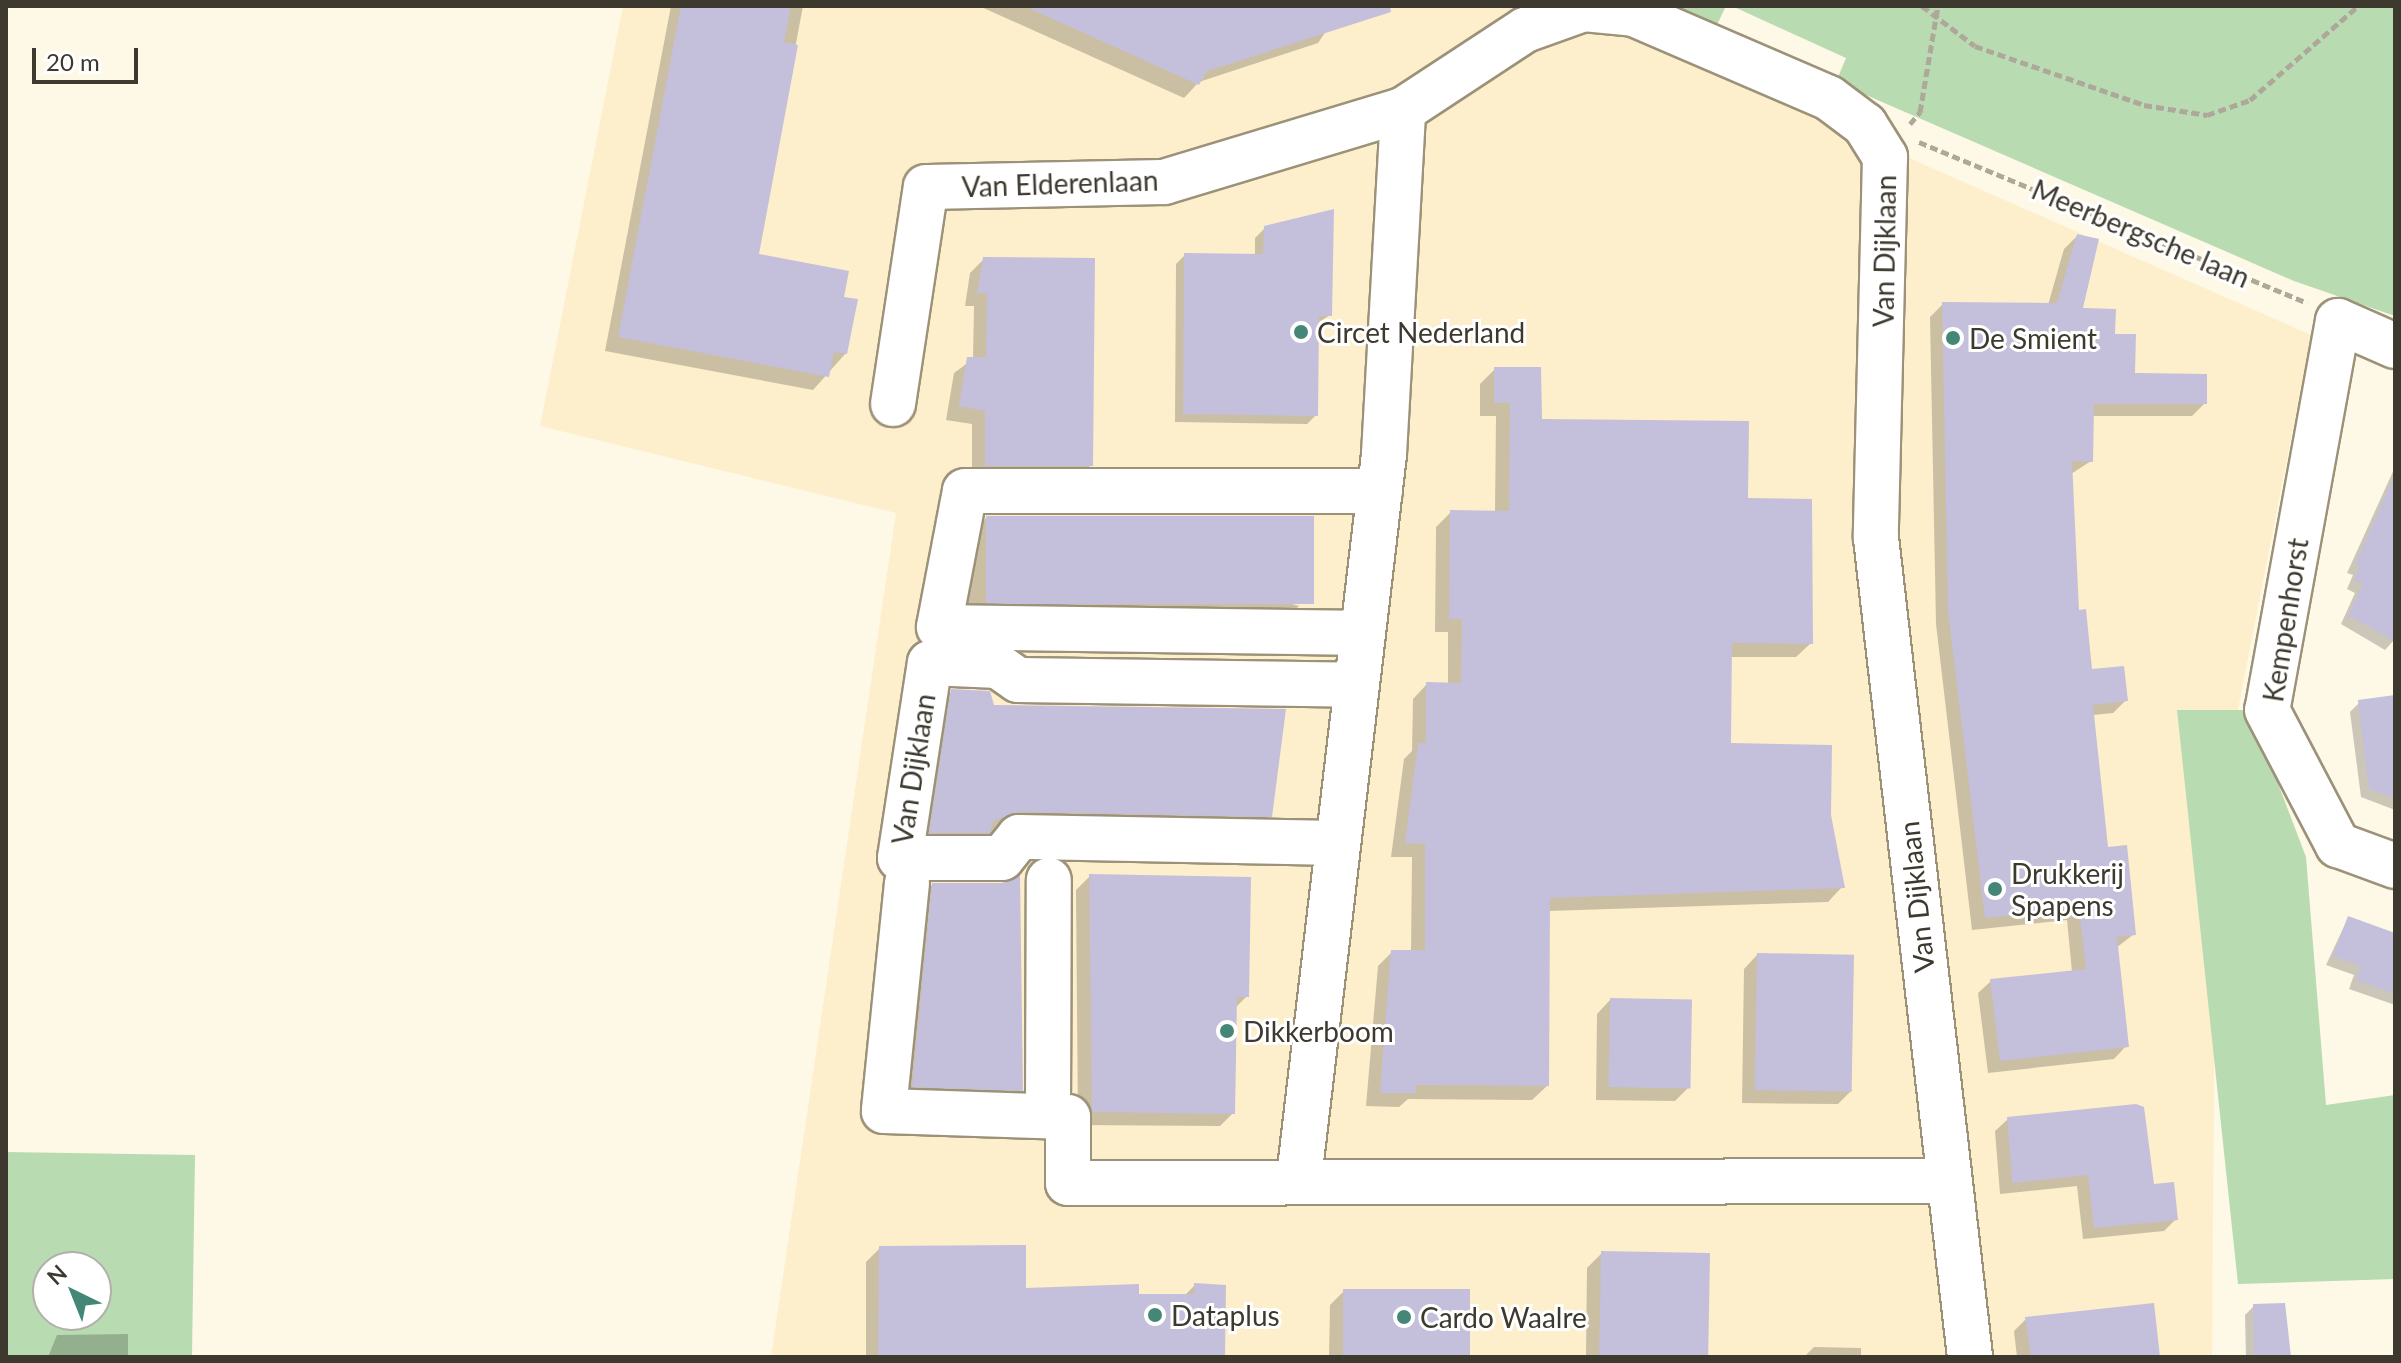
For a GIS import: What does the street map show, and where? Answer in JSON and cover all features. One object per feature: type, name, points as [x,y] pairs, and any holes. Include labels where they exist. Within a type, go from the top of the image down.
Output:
[{"type":"street","name":"Van Dijklaan","points":[[1403,110],[1519,18],[1584,9],[1634,14],[1829,98],[1865,125],[1885,157],[1876,538],[1967,1353]]},
{"type":"street","name":"Van Elderenlaan","points":[[893,404],[926,187],[1164,182],[1403,110]]},
{"type":"street","points":[[1299,1178],[1380,491],[1403,110]]},
{"type":"street","points":[[2338,321],[2395,346]]},
{"type":"street","name":"Kempenhorst","points":[[2338,321],[2267,710],[2338,845],[2395,866]]},
{"type":"street","points":[[1363,633],[939,627],[965,491],[1380,491]]},
{"type":"street","name":"Van Dijklaan","points":[[1338,843],[1019,837],[1002,858],[900,858],[930,663],[998,666],[1018,680],[1357,685]]},
{"type":"street","points":[[1049,880],[1048,1111],[1068,1117],[1068,1183],[1299,1178],[1947,1181]]},
{"type":"street","name":"Van Dijklaan","points":[[907,883],[884,1111],[1048,1111]]},
{"type":"path","points":[[1922,6],[1975,46],[2144,105],[2207,115],[2250,100],[2358,6]]},
{"type":"path","points":[[1885,157],[1920,112],[1938,6]]},
{"type":"path","name":"Meerbergsche laan","points":[[1885,157],[1923,140],[2338,321]]},
{"type":"shaded area","points":[[623,6],[1564,6],[2311,335],[2216,823],[2212,1357],[771,1357],[896,513],[540,426]]},
{"type":"green space","points":[[1669,6],[1726,6],[1716,27]]},
{"type":"green space","points":[[1732,6],[2395,6],[2395,316],[2294,281],[1836,82],[1846,58]]},
{"type":"green space","points":[[2177,710],[2250,710],[2306,857],[2326,1105],[2395,1095],[2395,1279],[2238,1284]]},
{"type":"green space","points":[[6,1152],[195,1155],[192,1357],[6,1357]]},
{"type":"building","points":[[681,6],[791,6],[784,42],[798,45],[759,254],[849,271],[844,297],[858,299],[847,354],[834,352],[829,377],[618,337]]},
{"type":"building","points":[[1024,6],[1390,6],[1391,12],[1207,71],[1199,85]]},
{"type":"building","points":[[1334,209],[1332,316],[1319,316],[1318,416],[1183,414],[1184,253],[1263,254],[1264,226]]},
{"type":"building","points":[[2077,234],[2099,239],[2083,308],[2116,309],[2115,334],[2136,334],[2135,373],[2207,374],[2207,404],[2094,404],[2093,462],[2072,461],[2079,610],[2086,609],[2092,669],[2124,666],[2128,701],[2093,705],[2108,847],[2127,845],[2136,935],[2117,937],[2129,1047],[2000,1061],[1990,979],[2086,969],[2079,908],[1985,918],[1948,610],[1942,302],[2057,303]]},
{"type":"building","points":[[983,257],[1095,258],[1093,466],[985,466],[985,411],[959,406],[967,357],[986,357],[987,293],[977,293]]},
{"type":"building","points":[[1494,367],[1541,367],[1542,419],[1749,421],[1748,498],[1812,499],[1813,644],[1732,643],[1731,743],[1832,745],[1831,815],[1845,888],[1550,898],[1549,1086],[1416,1085],[1416,1093],[1380,1093],[1391,950],[1425,950],[1425,844],[1405,843],[1418,743],[1426,743],[1426,682],[1461,683],[1462,619],[1449,619],[1450,510],[1509,511],[1510,403],[1494,403]]},
{"type":"building","points":[[2395,475],[2395,642],[2348,615],[2363,584],[2354,580],[2360,566],[2355,564]]},
{"type":"building","points":[[986,516],[1314,516],[1314,604],[986,604]]},
{"type":"building","points":[[951,689],[990,691],[994,705],[1286,709],[1272,817],[1019,812],[993,821],[990,833],[929,833]]},
{"type":"building","points":[[2395,695],[2395,798],[2369,789],[2358,700]]},
{"type":"building","points":[[1089,874],[1251,877],[1249,997],[1237,997],[1235,1114],[1092,1112]]},
{"type":"building","points":[[1020,875],[1023,1091],[912,1087],[932,883],[1002,883]]},
{"type":"building","points":[[2348,916],[2395,933],[2395,994],[2356,980],[2361,966],[2333,956]]},
{"type":"building","points":[[1757,953],[1854,955],[1852,1092],[1755,1090]]},
{"type":"building","points":[[1610,998],[1692,999],[1690,1088],[1608,1087]]},
{"type":"building","points":[[2136,1104],[2144,1107],[2154,1184],[2174,1182],[2178,1220],[2094,1228],[2088,1175],[2012,1183],[2007,1117]]},
{"type":"building","points":[[1026,1245],[1026,1288],[1139,1284],[1139,1294],[1194,1294],[1194,1283],[1226,1285],[1225,1357],[878,1357],[879,1246]]},
{"type":"building","points":[[1601,1251],[1710,1253],[1708,1357],[1599,1357]]},
{"type":"building","points":[[1343,1289],[1470,1289],[1470,1357],[1343,1357]]},
{"type":"building","points":[[2154,1303],[2160,1357],[2031,1357],[2025,1317]]},
{"type":"building","points":[[2285,1303],[2291,1357],[2254,1357],[2253,1304]]},
{"type":"place","name":"Circet Nederland","points":[[1301,332]]},
{"type":"place","name":"De Smient","points":[[1953,338]]},
{"type":"place","name":"Drukkerij Spapens","points":[[1995,889]]},
{"type":"place","name":"Dikkerboom","points":[[1227,1031]]},
{"type":"place","name":"Dataplus","points":[[1155,1315]]},
{"type":"place","name":"Cardo Waalre","points":[[1404,1317]]}]
